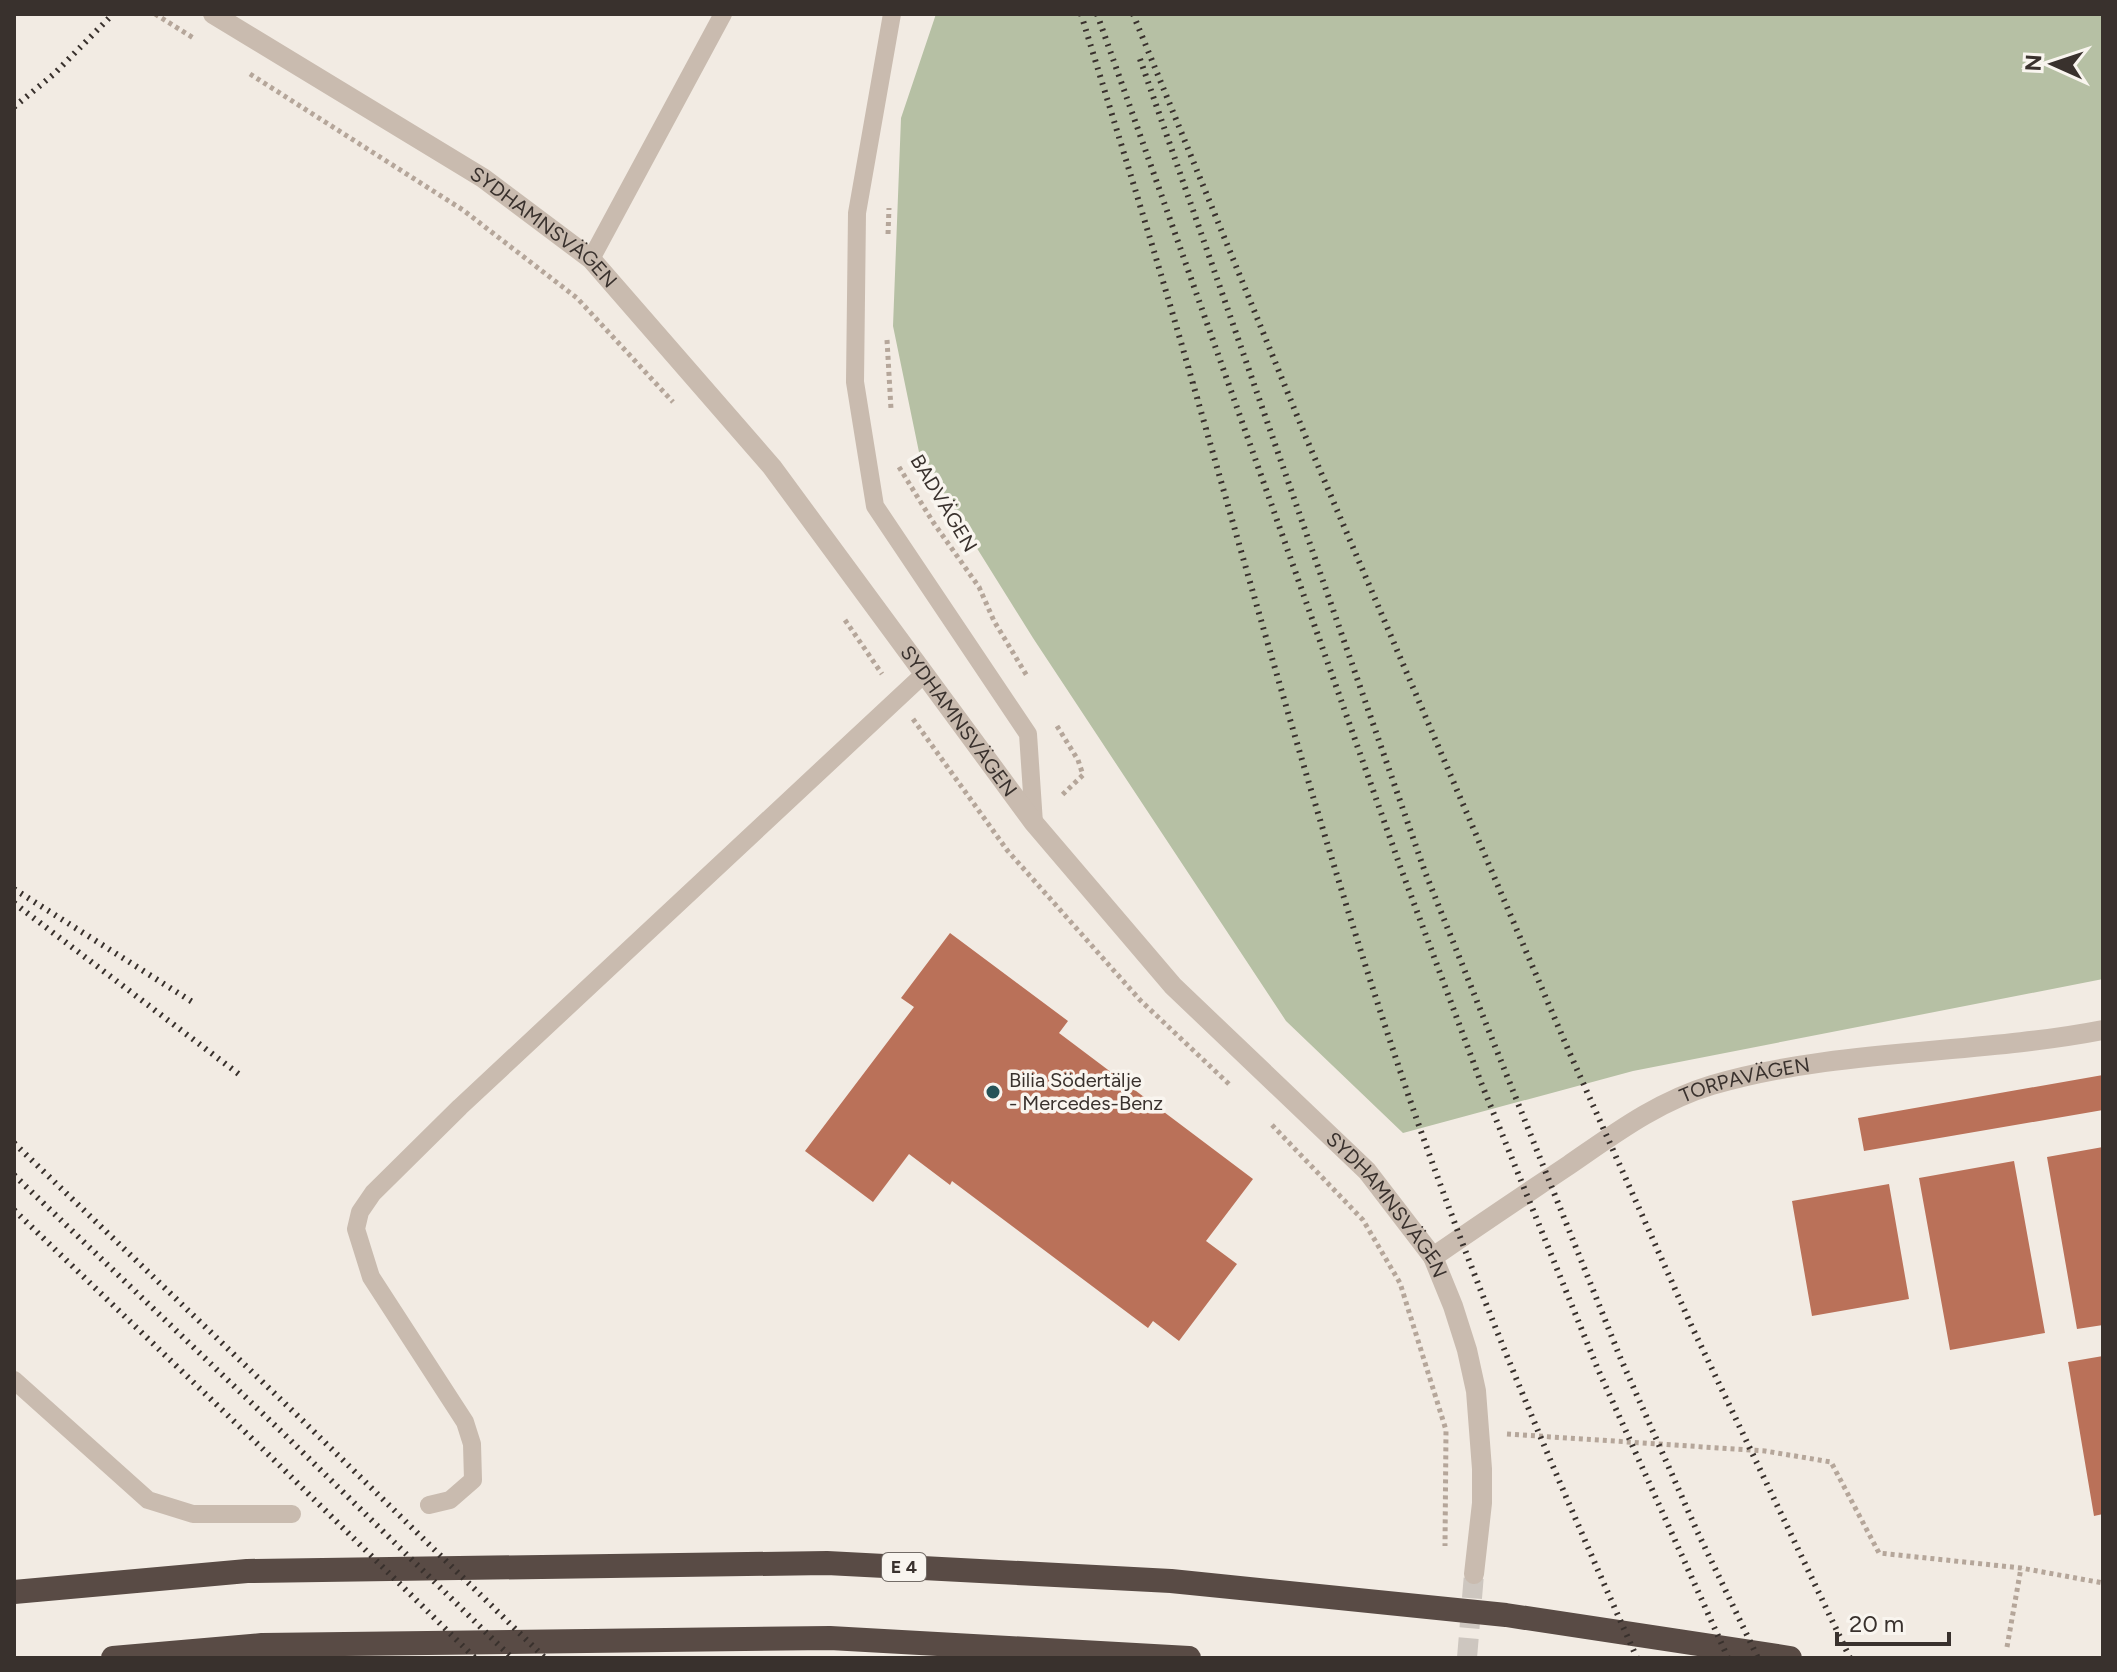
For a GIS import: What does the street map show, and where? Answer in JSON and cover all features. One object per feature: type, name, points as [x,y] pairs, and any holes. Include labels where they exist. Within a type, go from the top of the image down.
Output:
[{"type":"highway","name":"E 4","points":[[14,1592],[247,1571],[827,1563],[1171,1581],[1506,1615],[1790,1658]]},
{"type":"highway","points":[[113,1658],[262,1645],[830,1638],[1189,1658]]},
{"type":"street","name":"SYDHAMNSVÄGEN","points":[[213,14],[483,178],[591,259],[772,467],[1034,823],[1173,986],[1367,1171],[1433,1257],[1467,1350],[1480,1432],[1482,1503],[1474,1574]]},
{"type":"street","name":"TORPAVÄGEN","points":[[1433,1257],[1646,1112],[1711,1086],[1792,1068],[1875,1056],[2051,1040],[2103,1030]]},
{"type":"lane","points":[[591,259],[723,14]]},
{"type":"lane","points":[[892,14],[857,213],[855,382],[875,506],[1028,734],[1034,823]]},
{"type":"lane","points":[[429,1505],[450,1500],[473,1480],[472,1444],[453,1401],[371,1277],[356,1229],[360,1212],[373,1193],[460,1107],[923,675]]},
{"type":"lane","points":[[14,1380],[148,1500],[193,1514],[292,1514]]},
{"type":"path","points":[[888,237],[890,194]]},
{"type":"path","points":[[886,337],[893,423]]},
{"type":"path","name":"BADVÄGEN","points":[[899,466],[933,522],[979,587],[994,621],[1034,688]]},
{"type":"path","points":[[1007,850],[1083,775],[1078,760],[1056,724]]},
{"type":"path","points":[[1480,1432],[1765,1451],[1831,1462],[1879,1553],[2021,1568],[2103,1583]]},
{"type":"path","points":[[2007,1647],[2021,1568]]},
{"type":"green space","points":[[936,14],[2103,14],[2103,979],[1633,1071],[1403,1133],[1286,1021],[1033,638],[920,457],[893,326],[901,118]]},
{"type":"building","name":"Bilia Södertälje - Mercedes-Benz","points":[[950,933],[1068,1021],[1059,1033],[1253,1179],[1206,1241],[1237,1264],[1179,1341],[1153,1321],[1148,1328],[952,1181],[950,1185],[909,1154],[873,1202],[805,1151],[914,1007],[901,998]]},
{"type":"building","points":[[2103,1075],[2103,1110],[1864,1151],[1858,1118]]},
{"type":"building","points":[[2103,1147],[2103,1325],[2077,1329],[2047,1157]]},
{"type":"building","points":[[2014,1161],[2045,1333],[1950,1350],[1919,1178]]},
{"type":"building","points":[[1889,1184],[1909,1299],[1812,1316],[1792,1201]]},
{"type":"building","points":[[2103,1356],[2103,1514],[2094,1516],[2068,1362]]},
{"type":"tunnel","points":[[1467,1658],[1474,1574]]},
{"type":"railway","points":[[14,107],[54,74],[113,14]]},
{"type":"railway","points":[[1081,14],[1321,823],[1410,1100],[1518,1382],[1637,1658]]},
{"type":"railway","points":[[1097,14],[1400,866],[1480,1080],[1597,1367],[1728,1658]]},
{"type":"railway","points":[[1133,14],[1307,440],[1567,1047],[1692,1327],[1850,1658]]},
{"type":"railway","points":[[1140,59],[1425,872],[1620,1357],[1697,1531],[1758,1658]]},
{"type":"railway","points":[[14,889],[194,1003]]},
{"type":"railway","points":[[14,903],[240,1075]]},
{"type":"railway","points":[[14,1143],[545,1658]]},
{"type":"railway","points":[[14,1175],[512,1658]]},
{"type":"railway","points":[[14,1210],[475,1658]]},
{"type":"place","name":"Bilia Södertälje - Mercedes-Benz","points":[[993,1092]]}]
